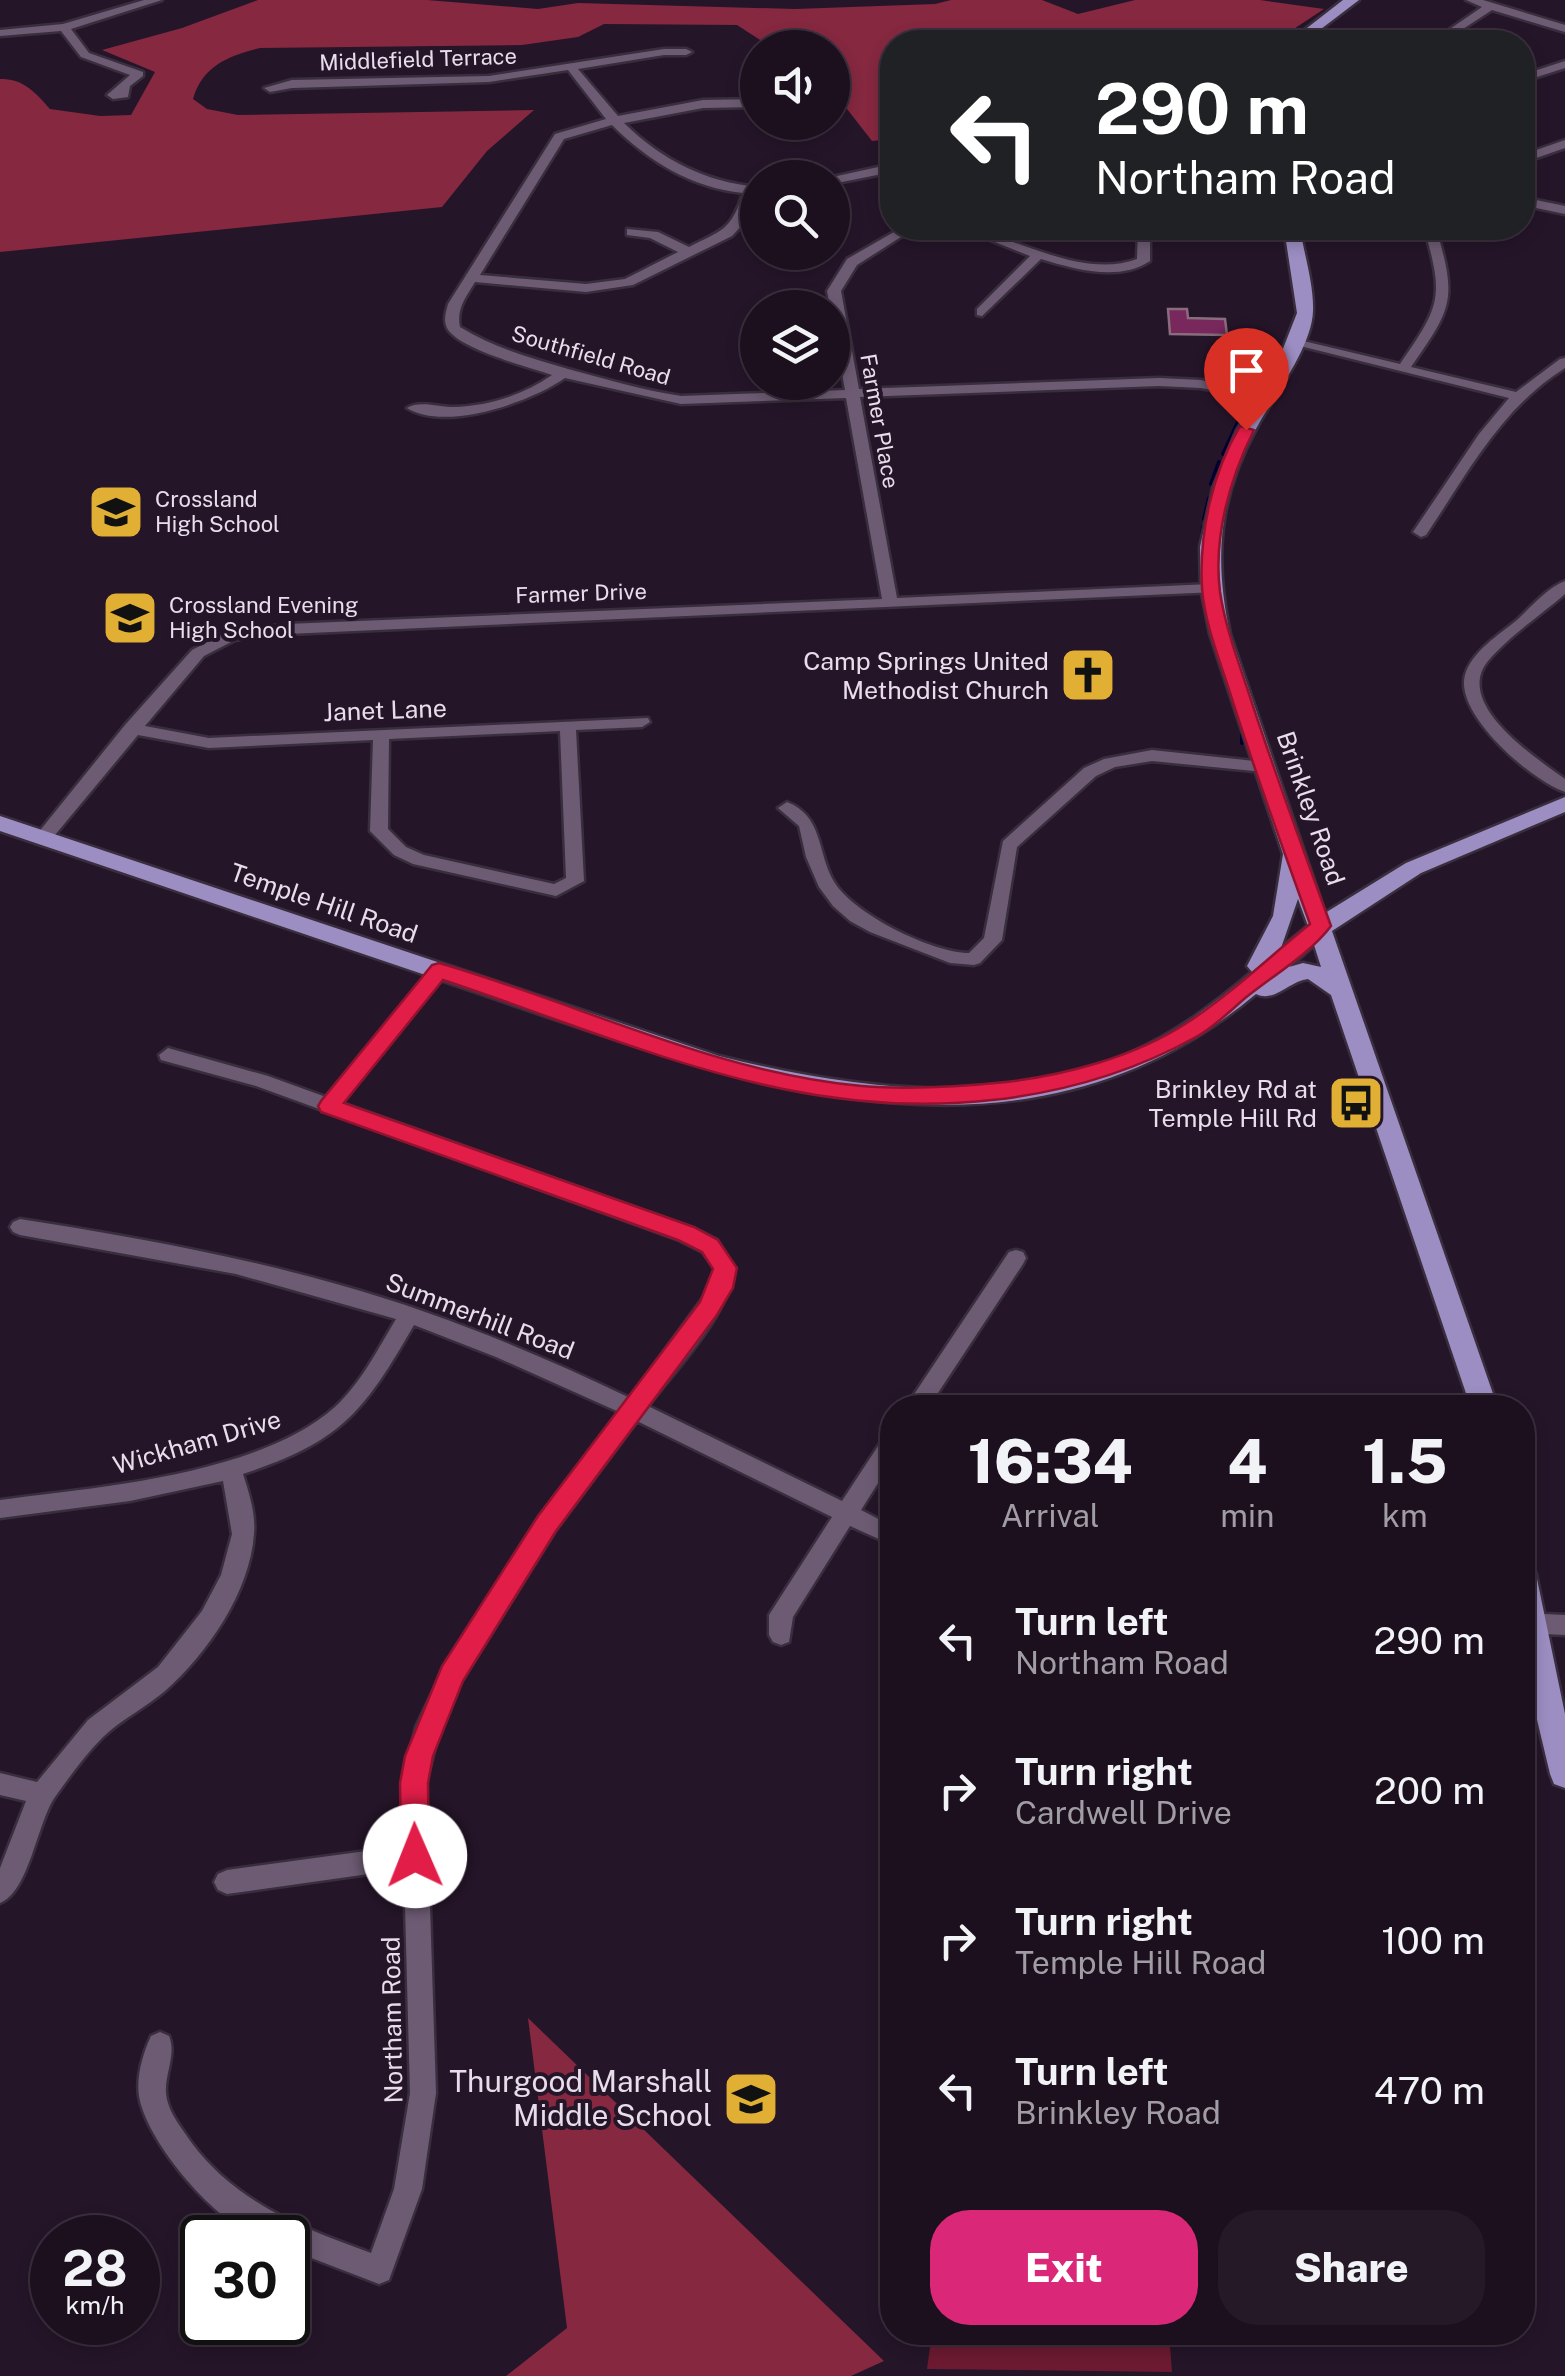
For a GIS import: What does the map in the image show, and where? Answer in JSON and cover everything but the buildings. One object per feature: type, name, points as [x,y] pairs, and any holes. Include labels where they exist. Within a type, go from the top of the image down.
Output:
[{"type":"main road","points":[[1312,30],[1352,0]]},
{"type":"main road","name":"Brinkley Road","points":[[1294,240],[1304,314],[1295,343],[1234,453],[1209,547],[1211,589],[1220,634],[1264,767],[1480,1395]]},
{"type":"main road","name":"Temple Hill Road","points":[[0,823],[758,1076],[830,1090],[901,1096],[992,1093],[1099,1072],[1192,1030],[1320,926],[1425,863],[1565,804]]},
{"type":"main road","points":[[1234,998],[1277,939],[1289,894],[1292,846]]},
{"type":"main road","points":[[1234,998],[1266,990],[1295,970],[1308,969],[1317,971],[1341,992]]},
{"type":"main road","points":[[1535,1658],[1565,1774]]},
{"type":"street","points":[[0,33],[64,27],[156,0]]},
{"type":"street","points":[[1472,0],[1565,29]]},
{"type":"street","points":[[1454,30],[1491,6]]},
{"type":"street","points":[[64,27],[85,55],[139,74],[113,92]]},
{"type":"street","name":"Middlefield Terrace","points":[[270,88],[292,84],[489,79],[686,52]]},
{"type":"street","points":[[1535,74],[1565,64]]},
{"type":"street","points":[[572,68],[613,120],[636,142],[688,174],[740,187]]},
{"type":"street","name":"Southfield Road","points":[[740,102],[722,101],[613,120],[570,132],[554,142],[452,312],[454,329],[480,344],[565,372],[625,390],[681,400],[1182,382],[1266,396]]},
{"type":"street","points":[[1535,154],[1565,144]]},
{"type":"street","points":[[850,176],[880,170]]},
{"type":"street","points":[[1535,204],[1565,210]]},
{"type":"street","points":[[472,278],[606,287],[628,282],[691,252],[740,221]]},
{"type":"street","points":[[632,232],[654,235],[691,252]]},
{"type":"street","name":"Farmer Place","points":[[889,240],[852,262],[836,284],[833,303],[890,602]]},
{"type":"street","points":[[996,240],[1037,256],[1100,265],[1137,265],[1144,256],[1144,240]]},
{"type":"street","points":[[1406,366],[1438,319],[1446,298],[1433,240]]},
{"type":"street","points":[[982,312],[1037,256]]},
{"type":"street","points":[[1295,343],[1406,366],[1517,396]]},
{"type":"street","points":[[1421,532],[1517,396],[1533,379],[1565,362]]},
{"type":"street","points":[[414,408],[447,412],[497,406],[529,395],[565,372]]},
{"type":"street","points":[[1565,586],[1480,660],[1473,670],[1471,686],[1480,711],[1500,736],[1565,787]]},
{"type":"street","name":"Farmer Drive","points":[[44,837],[198,653],[231,636],[408,622],[1211,589]]},
{"type":"street","name":"Janet Lane","points":[[132,729],[209,743],[642,722]]},
{"type":"street","points":[[381,736],[380,831],[394,847],[419,860],[556,890],[575,881],[568,727]]},
{"type":"street","points":[[787,808],[807,824],[812,857],[826,886],[844,910],[956,959],[974,959],[993,940],[1009,845],[1020,831],[1090,772],[1106,762],[1136,755],[1264,767]]},
{"type":"street","points":[[329,1106],[439,970]]},
{"type":"street","name":"Northam Road","points":[[160,2045],[152,2090],[162,2122],[187,2162],[222,2198],[260,2224],[379,2270],[408,2189],[423,2093],[414,1783],[419,1756],[438,1702],[547,1524],[718,1294],[725,1268],[716,1252],[686,1234],[235,1072],[168,1055]]},
{"type":"street","name":"Summerhill Road","points":[[20,1227],[229,1263],[333,1290],[408,1315],[500,1349],[880,1530]]},
{"type":"street","points":[[925,1395],[1016,1258]]},
{"type":"street","name":"Wickham Drive","points":[[0,1509],[123,1494],[230,1466],[298,1442],[341,1415],[360,1394],[408,1315]]},
{"type":"street","points":[[781,1635],[781,1614],[880,1462]]},
{"type":"street","points":[[0,1891],[23,1850],[42,1794],[91,1731],[155,1685],[223,1597],[236,1566],[242,1536],[241,1511],[230,1466]]},
{"type":"street","points":[[1535,1624],[1565,1626]]},
{"type":"street","points":[[0,1784],[42,1794]]},
{"type":"street","points":[[227,1882],[415,1856]]},
{"type":"shaded area","points":[[258,0],[427,0],[538,9],[578,3],[795,9],[935,4],[951,0],[1042,0],[1078,14],[1135,0],[1260,0],[1324,9],[1292,30],[880,30],[880,140],[872,141],[850,113],[850,30],[604,24],[578,37],[522,45],[260,48],[210,70],[193,99],[207,109],[238,115],[534,110],[487,151],[442,207],[0,252],[0,79],[22,84],[50,109],[100,116],[131,115],[155,72],[102,50],[182,28]]},
{"type":"shaded area","points":[[528,2018],[884,2361],[851,2376],[506,2376],[567,2328]]},
{"type":"shaded area","points":[[930,2345],[1170,2345],[1172,2372],[927,2369]]},
{"type":"waterway","points":[[1261,381],[1273,368]]},
{"type":"waterway","points":[[1225,384],[1233,379],[1261,380]]},
{"type":"waterway","points":[[1223,454],[1246,405]]},
{"type":"waterway","points":[[1211,484],[1219,462]]},
{"type":"waterway","points":[[1204,519],[1209,498]]},
{"type":"waterway","points":[[1201,544],[1203,527]]},
{"type":"waterway","points":[[1204,605],[1208,622]]},
{"type":"waterway","points":[[1211,637],[1242,730],[1242,743]]},
{"type":"place","name":"Crossland High School","points":[[116,512]]},
{"type":"place","name":"Crossland Evening High School","points":[[130,618]]},
{"type":"place","name":"Camp Springs United Methodist Church","points":[[1088,675]]},
{"type":"place","name":"Brinkley Rd at Temple Hill Rd","points":[[1356,1103]]},
{"type":"place","name":"Thurgood Marshall Middle School","points":[[751,2099]]},
{"type":"route","points":[[415,1856],[414,1783],[419,1756],[452,1675],[547,1524],[709,1309],[721,1288],[725,1268],[721,1258],[701,1240],[329,1106],[439,970],[716,1064],[783,1082],[861,1094],[944,1097],[1040,1086],[1099,1072],[1192,1030],[1320,926],[1220,634],[1211,589],[1209,547],[1213,521],[1234,453],[1246,430]]}]
